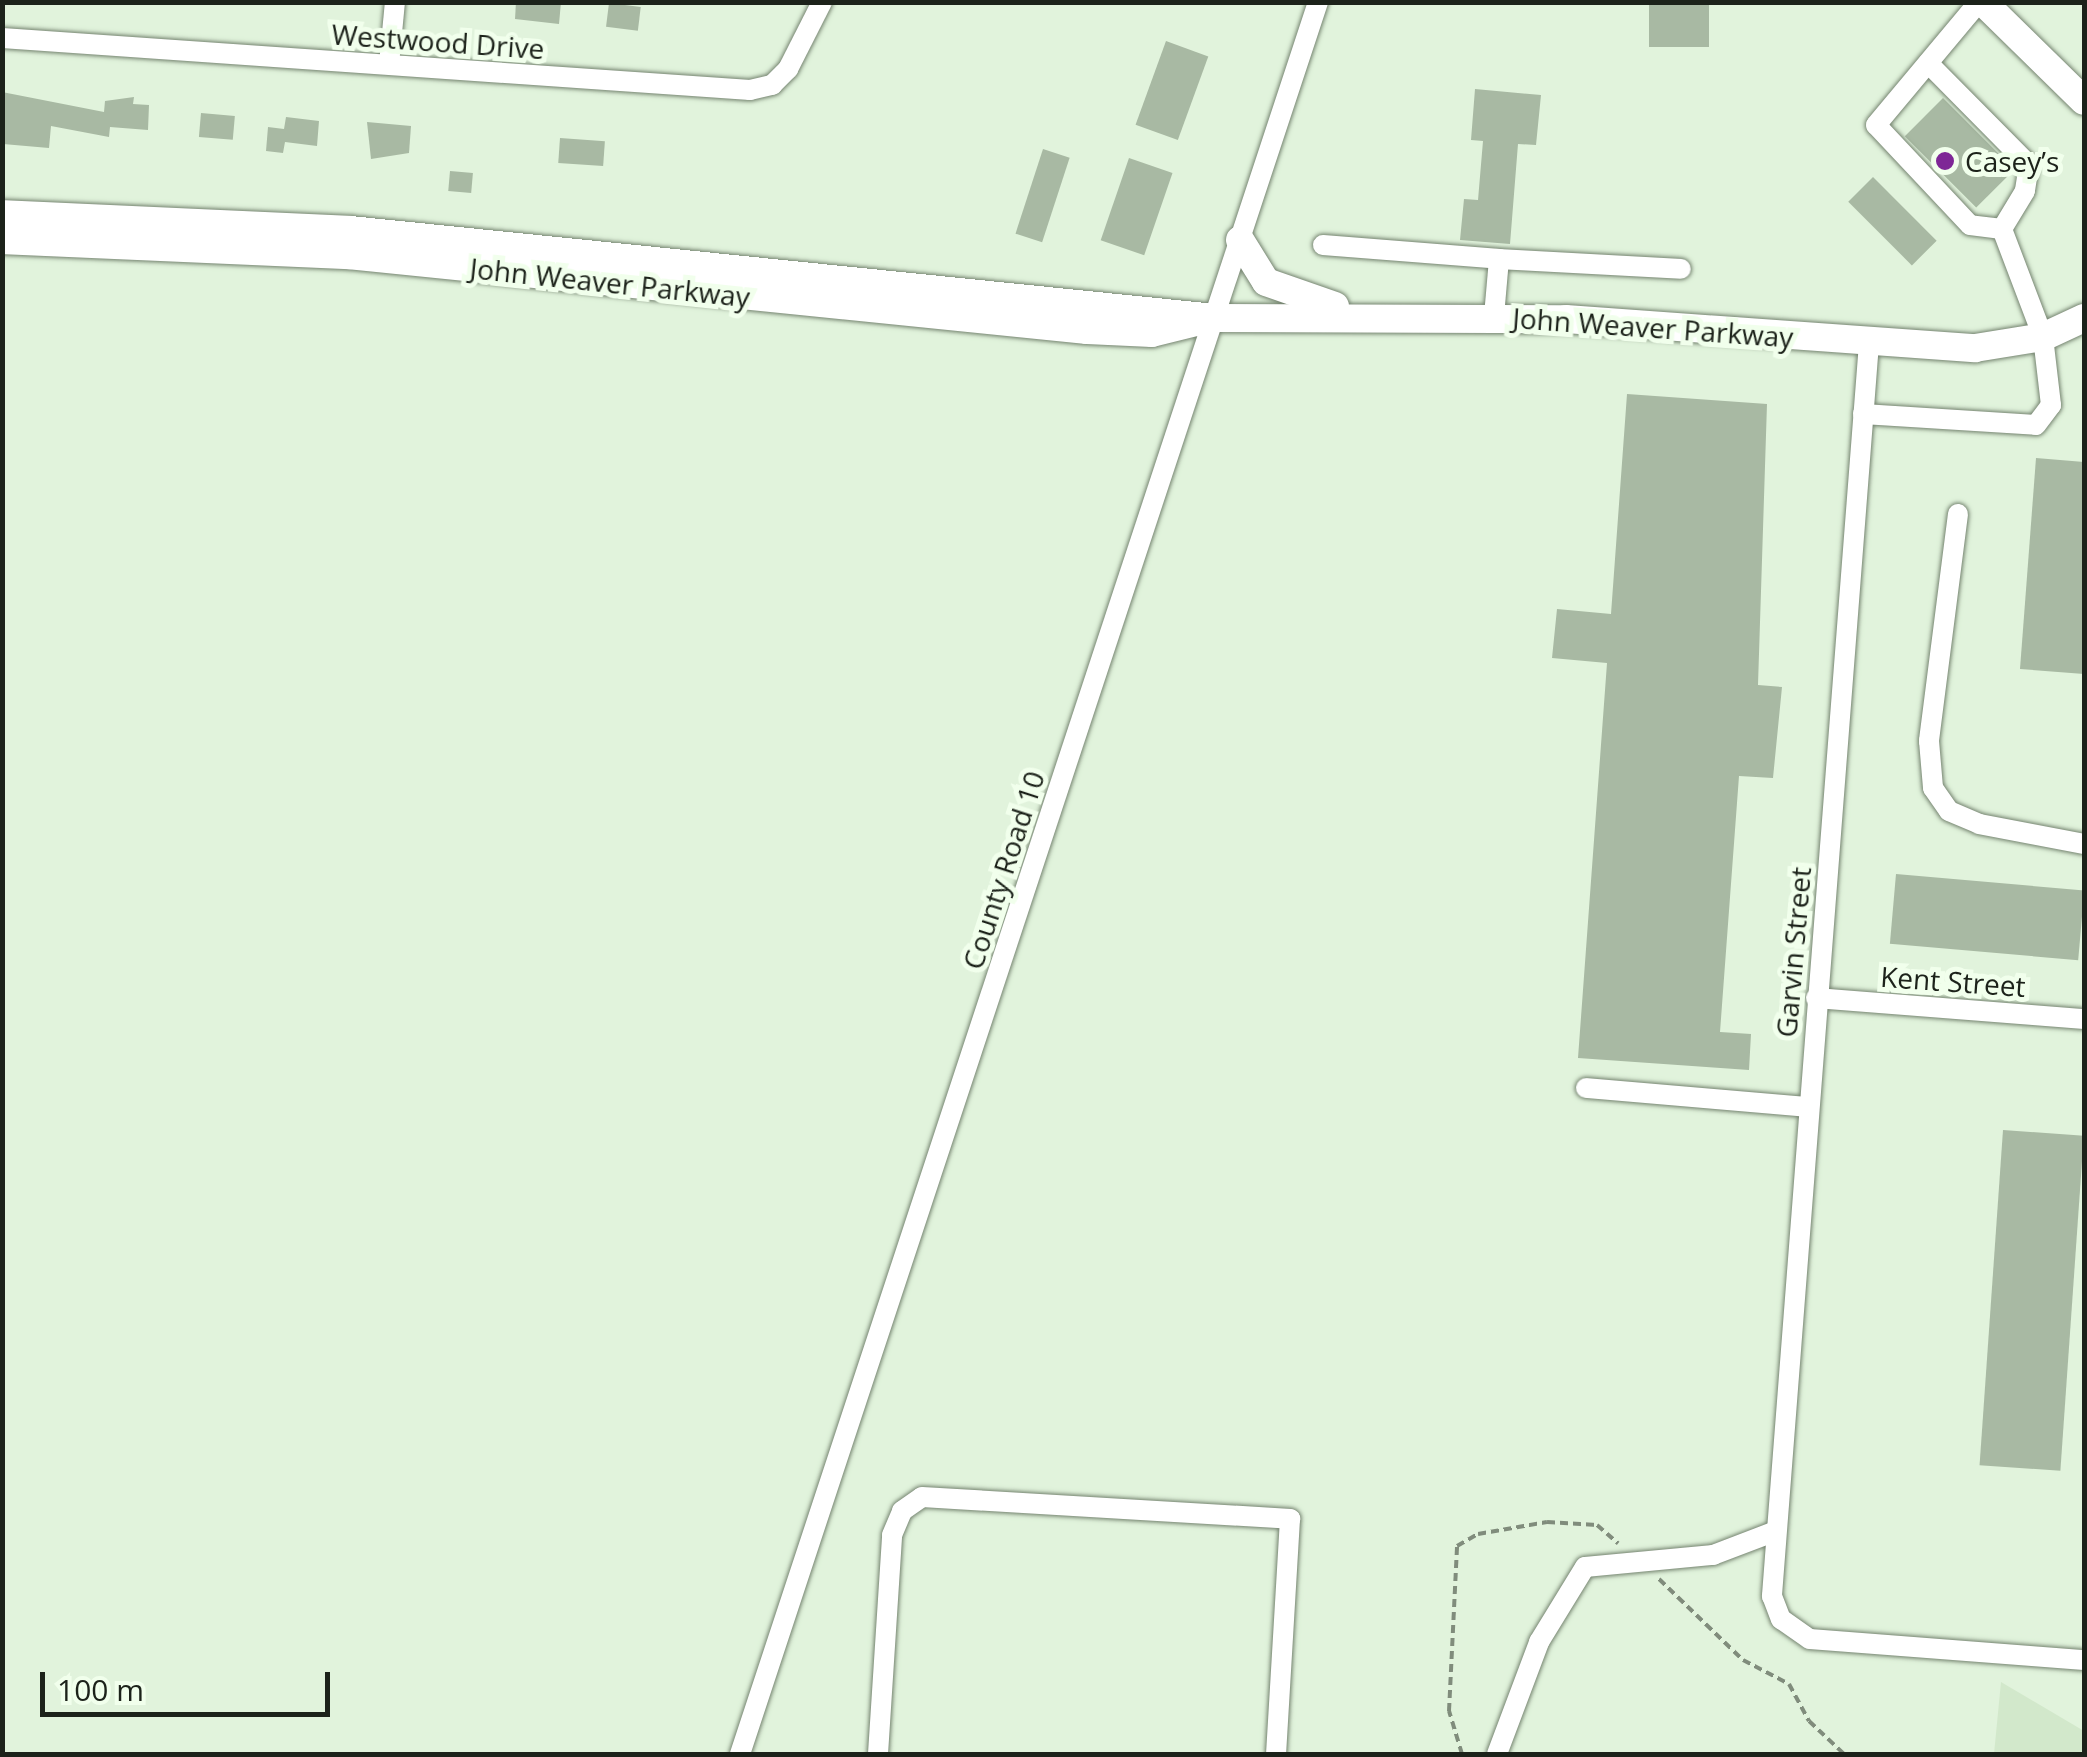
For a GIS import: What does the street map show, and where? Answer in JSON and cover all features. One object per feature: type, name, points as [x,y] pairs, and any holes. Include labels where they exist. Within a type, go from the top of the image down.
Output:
[{"type":"main road","points":[[1981,2],[2084,101]]},
{"type":"main road","name":"John Weaver Parkway","points":[[2,214],[421,236],[1215,318],[1494,316],[1975,348],[2043,337],[2084,318]]},
{"type":"main road","name":"John Weaver Parkway","points":[[2,240],[348,255],[1087,330],[1152,333],[1215,318]]},
{"type":"main road","points":[[1240,240],[1266,282],[1370,315]]},
{"type":"street","points":[[389,64],[394,2]]},
{"type":"street","name":"Westwood Drive","points":[[2,38],[750,90],[772,85],[788,69],[822,2]]},
{"type":"street","name":"County Road 10","points":[[740,1754],[1318,2]]},
{"type":"street","points":[[1981,2],[1876,125],[1970,226],[2002,229]]},
{"type":"street","points":[[1928,63],[2029,166],[2025,191],[2002,229]]},
{"type":"street","points":[[1863,414],[2036,425],[2050,405],[2043,337],[2002,229]]},
{"type":"street","points":[[1323,244],[1499,260],[1681,269]]},
{"type":"street","points":[[1494,316],[1499,260]]},
{"type":"street","name":"Garvin Street","points":[[1869,342],[1772,1596],[1782,1620],[1810,1638],[2084,1660]]},
{"type":"street","points":[[1958,514],[1929,741],[1933,788],[1949,811],[1980,824],[2084,844]]},
{"type":"street","name":"Kent Street","points":[[1816,998],[2084,1019]]},
{"type":"street","points":[[1586,1088],[1808,1107]]},
{"type":"street","points":[[878,1754],[892,1535],[902,1511],[922,1497],[1290,1519],[1276,1754]]},
{"type":"street","points":[[1497,1754],[1539,1642],[1585,1567],[1713,1554],[1776,1531]]},
{"type":"street","points":[[740,1754],[749,1754]]},
{"type":"path","points":[[1462,1754],[1450,1711],[1457,1546],[1478,1534],[1547,1522],[1597,1525],[1743,1660],[1789,1684],[1809,1721],[1844,1754]]},
{"type":"shaded area","points":[[2001,1682],[2084,1731],[2084,1754],[1994,1754]]},
{"type":"building","points":[[516,2],[561,2],[559,24],[515,19]]},
{"type":"building","points":[[1649,2],[1709,2],[1709,47],[1649,47]]},
{"type":"building","points":[[609,3],[641,7],[638,31],[606,27]]},
{"type":"building","points":[[1166,41],[1208,56],[1178,140],[1136,125]]},
{"type":"building","points":[[1475,89],[1541,95],[1536,145],[1518,144],[1510,244],[1460,240],[1464,199],[1478,200],[1483,141],[1471,140]]},
{"type":"building","points":[[2,92],[104,112],[105,101],[134,97],[133,104],[149,105],[148,130],[110,127],[109,137],[51,126],[49,148],[3,144]]},
{"type":"building","points":[[1943,98],[2014,169],[1976,208],[1905,136]]},
{"type":"building","points":[[201,113],[235,116],[233,140],[199,137]]},
{"type":"building","points":[[286,117],[319,121],[317,146],[285,142],[283,153],[266,151],[268,127],[284,129]]},
{"type":"building","points":[[367,122],[411,126],[409,153],[371,159]]},
{"type":"building","points":[[560,138],[605,141],[603,166],[558,163]]},
{"type":"building","points":[[1043,149],[1070,158],[1042,242],[1015,234]]},
{"type":"building","points":[[1129,158],[1172,173],[1144,255],[1101,240]]},
{"type":"building","points":[[450,171],[473,173],[471,193],[448,191]]},
{"type":"building","points":[[1873,177],[1937,241],[1912,265],[1848,202]]},
{"type":"building","points":[[1627,394],[1767,404],[1758,685],[1782,687],[1773,778],[1739,776],[1720,1032],[1751,1034],[1749,1070],[1578,1058],[1607,663],[1552,658],[1557,609],[1611,614]]},
{"type":"building","points":[[2036,458],[2084,462],[2084,674],[2020,669]]},
{"type":"building","points":[[1896,874],[2084,890],[2078,960],[1890,944]]},
{"type":"building","points":[[2003,1130],[2084,1136],[2060,1471],[1980,1465]]},
{"type":"place","name":"Casey’s","points":[[1945,161]]}]
